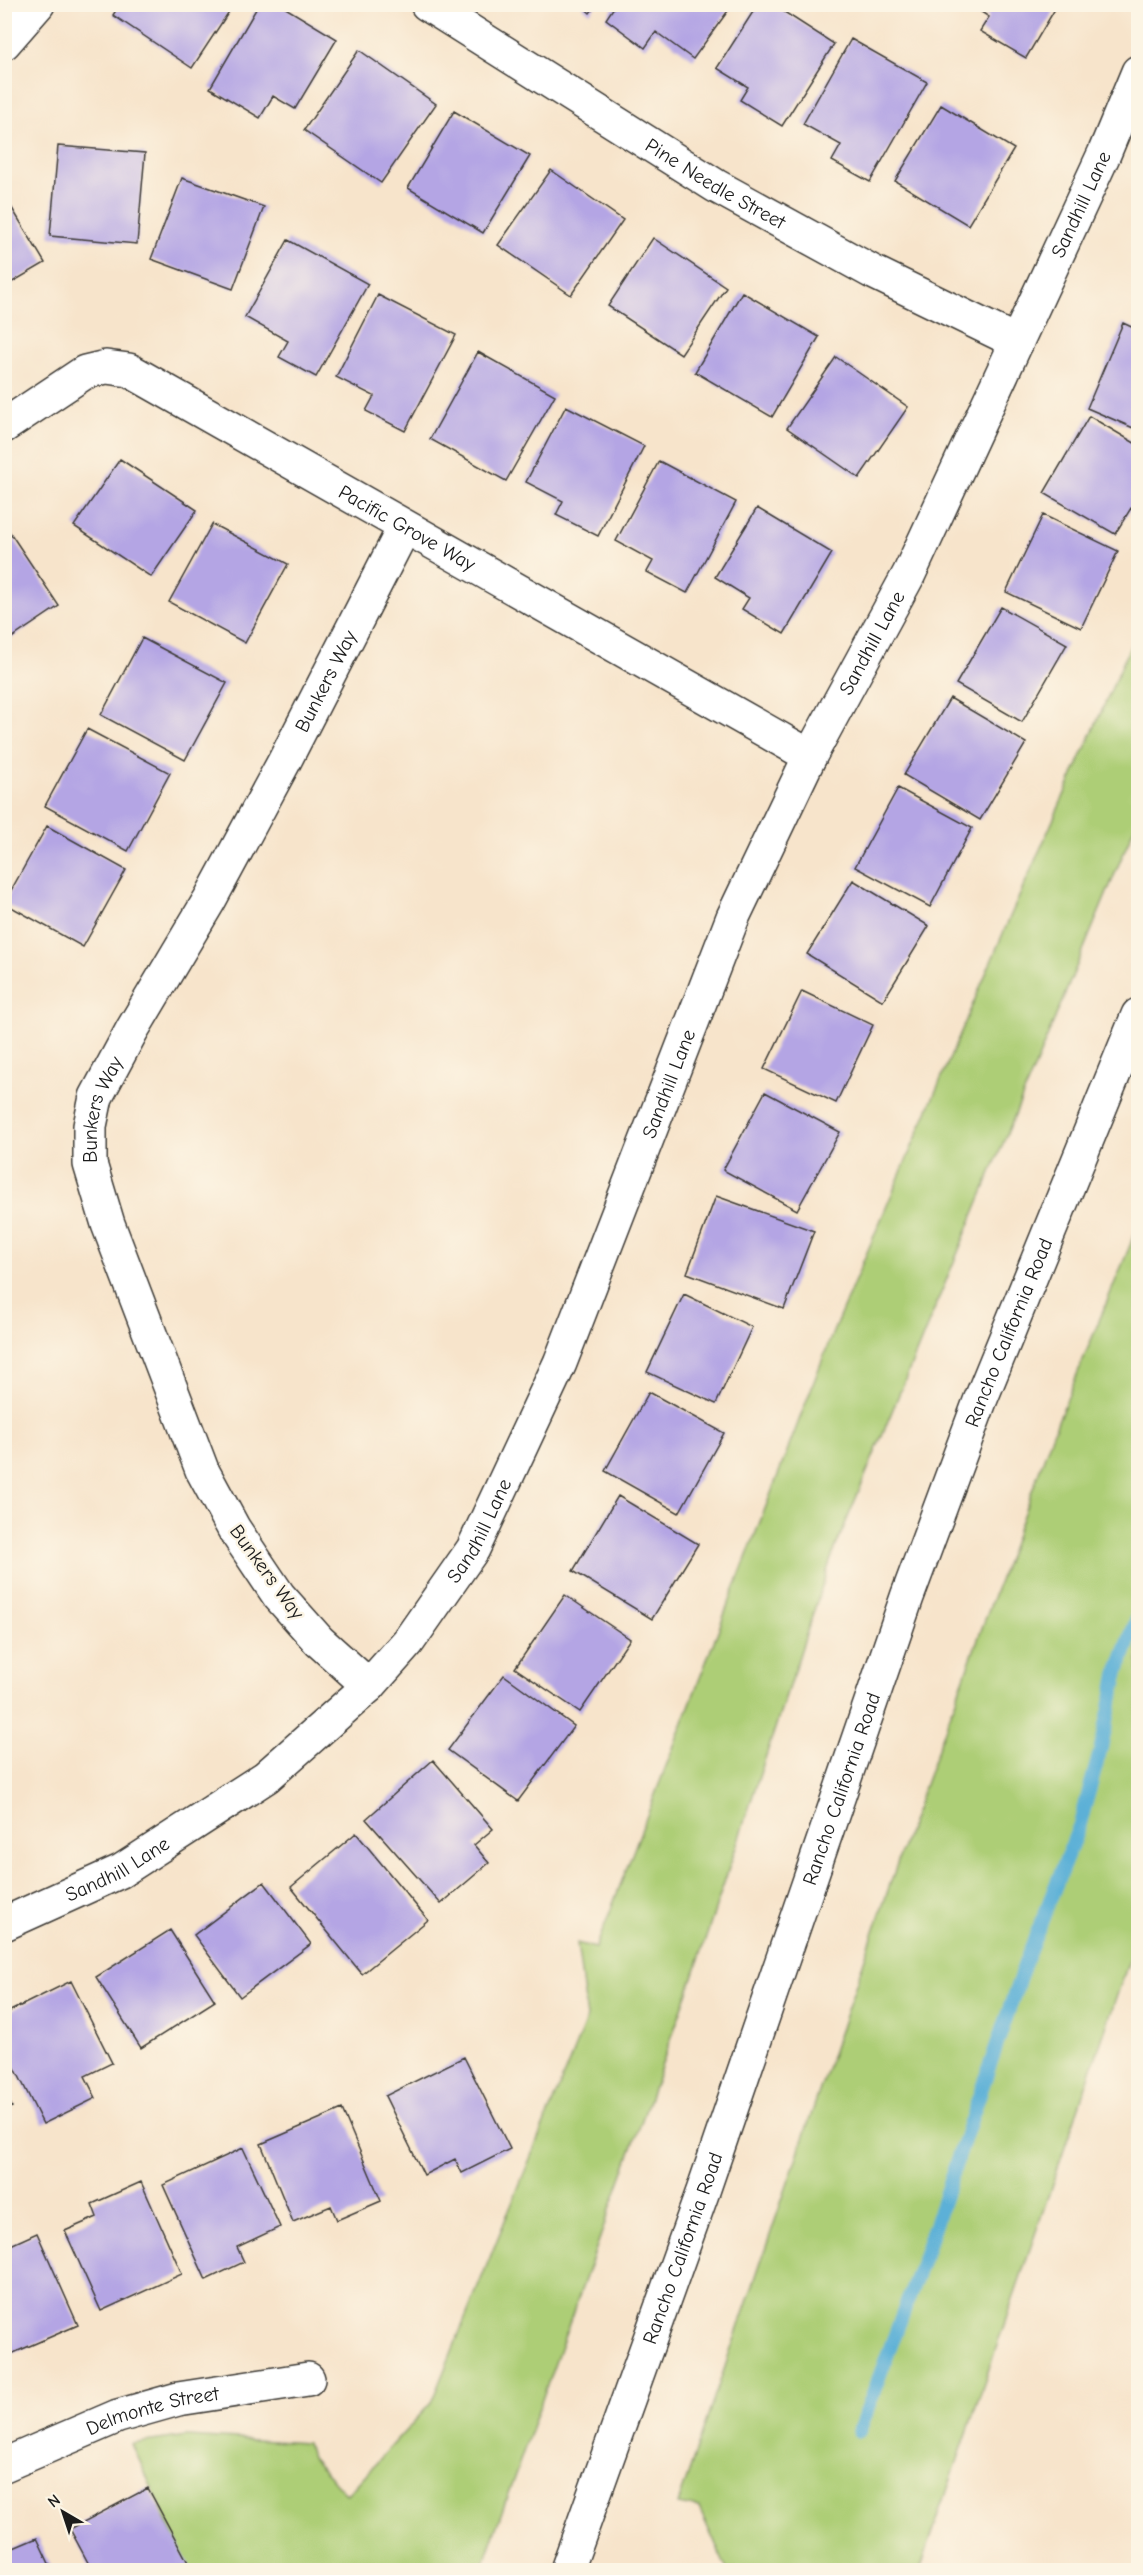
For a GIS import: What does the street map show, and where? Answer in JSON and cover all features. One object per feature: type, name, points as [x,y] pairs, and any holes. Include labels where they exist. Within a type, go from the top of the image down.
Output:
[{"type":"street","points":[[4,43],[38,4]]},
{"type":"street","name":"Pine Needle Street","points":[[427,4],[716,186],[871,271],[1017,342]]},
{"type":"street","name":"Sandhill Lane","points":[[4,1924],[121,1871],[266,1777],[369,1686],[408,1642],[473,1549],[560,1363],[733,917],[810,756],[909,574],[1104,154],[1138,72]]},
{"type":"street","name":"Pacific Grove Way","points":[[4,426],[85,372],[106,367],[129,370],[404,528],[810,756]]},
{"type":"street","name":"Bunkers Way","points":[[369,1686],[319,1641],[279,1596],[234,1529],[202,1470],[108,1224],[90,1164],[90,1126],[96,1097],[216,889],[404,528]]},
{"type":"street","name":"Rancho California Road","points":[[567,2571],[703,2191],[907,1597],[980,1401],[1138,1016]]},
{"type":"street","name":"Delmonte Street","points":[[4,2465],[118,2416],[178,2399],[308,2379]]},
{"type":"green space","points":[[1138,629],[1138,818],[832,1556],[691,1983],[481,2570],[189,2570],[132,2444],[186,2436],[307,2443],[311,2457],[347,2495],[431,2403],[587,2018],[577,1943],[596,1948],[833,1332],[1010,917]]},
{"type":"green space","points":[[1138,1226],[1138,1934],[920,2570],[727,2570],[699,2508],[678,2504],[912,1820],[1053,1433]]},
{"type":"building","points":[[120,4],[234,4],[192,68],[113,15]]},
{"type":"building","points":[[259,4],[279,4],[337,39],[295,109],[273,96],[260,118],[210,88]]},
{"type":"building","points":[[580,4],[597,4],[590,13]]},
{"type":"building","points":[[616,4],[733,4],[693,59],[656,32],[645,48],[606,19]]},
{"type":"building","points":[[758,4],[772,4],[834,44],[782,126],[740,100],[748,87],[717,68]]},
{"type":"building","points":[[969,4],[1058,4],[1026,58],[980,31],[989,17]]},
{"type":"building","points":[[851,39],[927,82],[870,182],[832,161],[841,145],[803,124]]},
{"type":"building","points":[[359,50],[436,104],[381,183],[304,130]]},
{"type":"building","points":[[941,105],[1014,149],[968,225],[895,181]]},
{"type":"building","points":[[454,111],[530,156],[483,233],[408,188]]},
{"type":"building","points":[[58,146],[145,153],[137,244],[50,236]]},
{"type":"building","points":[[551,170],[623,220],[571,295],[498,245]]},
{"type":"building","points":[[182,178],[264,207],[233,289],[151,259]]},
{"type":"building","points":[[4,195],[45,263],[4,287]]},
{"type":"building","points":[[653,238],[726,287],[681,354],[608,306]]},
{"type":"building","points":[[288,240],[368,284],[316,377],[279,357],[288,341],[245,317]]},
{"type":"building","points":[[742,292],[819,337],[772,417],[695,372]]},
{"type":"building","points":[[378,295],[456,335],[405,431],[366,411],[374,396],[336,377]]},
{"type":"building","points":[[1123,323],[1138,330],[1138,430],[1087,408]]},
{"type":"building","points":[[478,352],[555,395],[506,481],[430,439]]},
{"type":"building","points":[[836,357],[908,407],[859,478],[787,428]]},
{"type":"building","points":[[566,406],[644,446],[598,536],[556,515],[563,501],[526,482]]},
{"type":"building","points":[[1089,416],[1138,445],[1138,513],[1131,508],[1115,534],[1044,493]]},
{"type":"building","points":[[120,459],[197,510],[151,577],[74,526]]},
{"type":"building","points":[[659,461],[736,502],[687,593],[647,572],[653,561],[616,541]]},
{"type":"building","points":[[757,508],[832,553],[784,634],[742,609],[749,598],[715,577]]},
{"type":"building","points":[[1043,515],[1118,551],[1081,628],[1006,592]]},
{"type":"building","points":[[212,524],[288,564],[245,643],[169,602]]},
{"type":"building","points":[[9,531],[59,606],[4,643],[4,535]]},
{"type":"building","points":[[1001,607],[1067,644],[1022,722],[956,684]]},
{"type":"building","points":[[142,638],[227,683],[185,760],[101,715]]},
{"type":"building","points":[[950,698],[1026,743],[980,820],[904,775]]},
{"type":"building","points":[[87,729],[170,773],[128,851],[45,806]]},
{"type":"building","points":[[898,788],[972,828],[930,907],[855,867]]},
{"type":"building","points":[[47,826],[126,870],[83,947],[4,903]]},
{"type":"building","points":[[853,880],[929,926],[883,1001],[807,954]]},
{"type":"building","points":[[802,991],[873,1025],[836,1103],[764,1069]]},
{"type":"building","points":[[765,1092],[840,1132],[797,1210],[723,1170]]},
{"type":"building","points":[[716,1196],[814,1231],[784,1309],[687,1273]]},
{"type":"building","points":[[684,1294],[752,1327],[716,1404],[647,1372]]},
{"type":"building","points":[[649,1392],[724,1433],[679,1513],[605,1471]]},
{"type":"building","points":[[618,1496],[698,1544],[652,1619],[573,1571]]},
{"type":"building","points":[[565,1595],[630,1639],[580,1712],[515,1668]]},
{"type":"building","points":[[504,1675],[574,1726],[518,1801],[448,1750]]},
{"type":"building","points":[[433,1760],[493,1829],[474,1845],[489,1863],[441,1904],[366,1819]]},
{"type":"building","points":[[356,1833],[428,1920],[362,1974],[291,1887]]},
{"type":"building","points":[[264,1882],[311,1944],[240,1997],[194,1935]]},
{"type":"building","points":[[170,1930],[215,2001],[141,2048],[96,1977]]},
{"type":"building","points":[[71,1981],[112,2063],[85,2076],[96,2098],[43,2124],[4,2046],[4,2014]]},
{"type":"building","points":[[464,2057],[510,2149],[462,2173],[455,2159],[424,2175],[385,2096]]},
{"type":"building","points":[[4,2089],[12,2107],[4,2110]]},
{"type":"building","points":[[342,2109],[381,2201],[337,2220],[331,2206],[293,2222],[261,2144]]},
{"type":"building","points":[[243,2148],[280,2227],[237,2247],[244,2262],[206,2280],[163,2185]]},
{"type":"building","points":[[141,2182],[182,2274],[101,2311],[65,2231],[97,2217],[92,2204]]},
{"type":"building","points":[[37,2233],[78,2325],[4,2357],[4,2248]]},
{"type":"building","points":[[148,2488],[192,2570],[92,2570],[70,2529]]},
{"type":"building","points":[[37,2538],[52,2570],[4,2570],[4,2552]]},
{"type":"waterway","points":[[859,2431],[921,2265],[1025,1963],[1080,1824],[1101,1748],[1118,1671],[1138,1616]]}]
